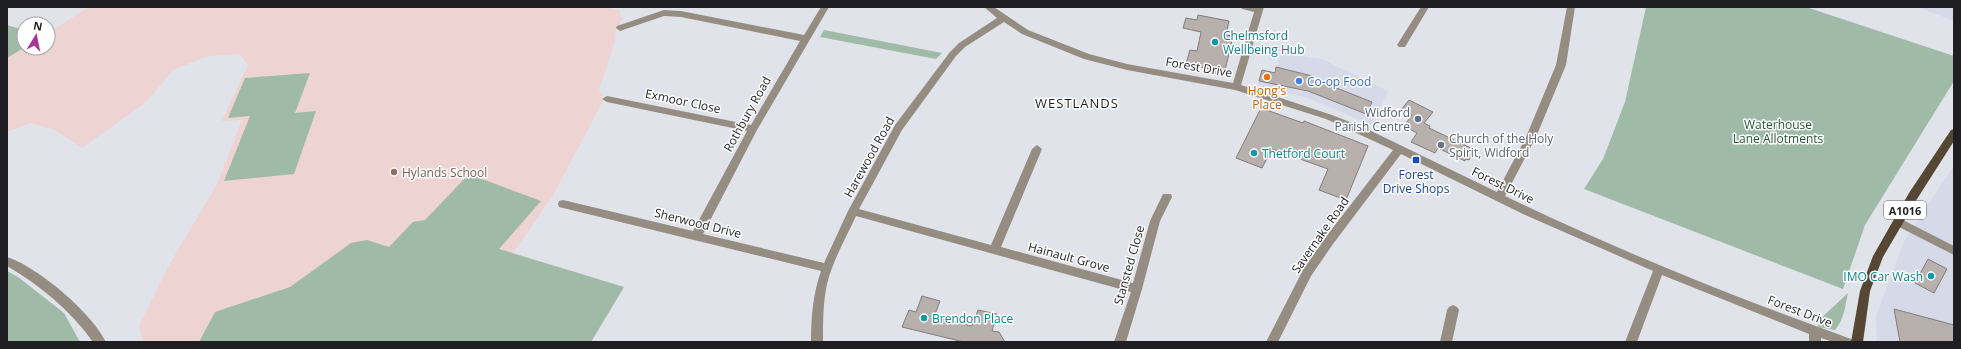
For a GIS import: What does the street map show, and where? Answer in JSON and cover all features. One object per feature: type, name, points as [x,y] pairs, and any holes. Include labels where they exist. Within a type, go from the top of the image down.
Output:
[{"type":"main road","name":"A1016","points":[[1857,342],[1865,291],[1878,256],[1913,196],[1954,133]]},
{"type":"street","name":"Rothbury Road","points":[[696,236],[753,129],[825,7]]},
{"type":"street","name":"Forest Drive","points":[[988,7],[1003,18],[1044,41],[1087,57],[1127,67],[1236,87],[1329,117],[1399,149],[1499,198],[1815,337],[1847,342]]},
{"type":"street","points":[[1236,87],[1260,9],[1245,7]]},
{"type":"street","points":[[1402,45],[1425,7]]},
{"type":"street","points":[[1499,198],[1531,137],[1561,66],[1571,7]]},
{"type":"street","points":[[620,28],[664,13],[681,14],[806,39]]},
{"type":"street","name":"Harewood Road","points":[[817,342],[819,299],[827,268],[854,211],[898,128],[946,62],[962,45],[1003,18]]},
{"type":"street","name":"Exmoor Close","points":[[608,99],[753,129]]},
{"type":"street","points":[[994,251],[1037,149]]},
{"type":"street","name":"Savernake Road","points":[[1272,342],[1308,273],[1399,149]]},
{"type":"street","name":"Stansted Close","points":[[1120,342],[1137,289],[1155,221],[1167,197]]},
{"type":"street","name":"Sherwood Drive","points":[[563,204],[827,268]]},
{"type":"street","name":"Hainault Grove","points":[[854,211],[994,251],[1137,289]]},
{"type":"street","points":[[1899,222],[1954,251]]},
{"type":"street","points":[[7,261],[28,272],[53,290],[78,313],[100,342]]},
{"type":"street","points":[[1631,342],[1659,269]]},
{"type":"street","points":[[1446,342],[1452,310]]},
{"type":"shaded area","name":"Hylands School","points":[[89,7],[604,7],[619,10],[622,19],[616,30],[615,41],[599,90],[604,99],[552,197],[513,253],[624,287],[591,342],[143,342],[139,326],[168,267],[217,184],[242,120],[222,121],[248,65],[240,54],[208,56],[173,70],[146,102],[82,148],[55,130],[31,123],[7,132],[7,58],[16,53],[16,56],[56,56],[56,28]]},
{"type":"shaded area","points":[[1920,7],[1954,7],[1954,21],[1920,8]]},
{"type":"shaded area","points":[[1281,53],[1322,59],[1388,91],[1371,125],[1308,98],[1258,86],[1262,70],[1275,73]]},
{"type":"shaded area","points":[[1954,166],[1954,342],[1877,342],[1876,316],[1905,239]]},
{"type":"green space","name":"Waterhouse Lane Allotments","points":[[1646,7],[1806,7],[1954,56],[1954,81],[1865,225],[1843,289],[1584,189],[1603,159],[1625,102]]},
{"type":"green space","points":[[7,25],[16,28],[16,53],[7,58]]},
{"type":"green space","points":[[824,30],[942,53],[936,59],[820,37]]},
{"type":"green space","points":[[310,73],[295,113],[316,111],[294,174],[224,181],[250,116],[228,118],[245,78]]},
{"type":"green space","points":[[469,174],[541,201],[499,249],[624,287],[591,342],[199,342],[215,312],[290,287],[351,243],[367,240],[389,247],[413,222],[425,220]]},
{"type":"green space","points":[[7,271],[18,277],[64,313],[80,342],[7,342]]},
{"type":"green space","points":[[1848,293],[1842,318],[1835,330],[1818,327],[1819,320]]},
{"type":"building","name":"Chelmsford Wellbeing Hub","points":[[1198,15],[1229,21],[1226,35],[1233,36],[1224,75],[1209,72],[1210,69],[1186,64],[1190,50],[1197,51],[1201,32],[1183,28],[1186,18],[1197,20]]},
{"type":"building","points":[[1276,67],[1312,76],[1311,78],[1372,102],[1366,114],[1308,91],[1259,81],[1262,70],[1275,73]]},
{"type":"building","name":"Church of the Holy Spirit, Widford","points":[[1409,100],[1433,112],[1424,123],[1430,126],[1429,128],[1473,149],[1472,151],[1474,152],[1469,160],[1466,159],[1465,161],[1438,148],[1435,153],[1411,142],[1417,133],[1404,126],[1412,115],[1401,110]]},
{"type":"building","name":"Thetford Court","points":[[1261,108],[1303,123],[1304,121],[1368,146],[1346,200],[1319,190],[1328,169],[1272,149],[1262,168],[1236,158]]},
{"type":"building","name":"IMO Car Wash","points":[[1928,259],[1947,269],[1934,293],[1915,283]]},
{"type":"building","name":"Brendon Place","points":[[922,296],[940,301],[934,317],[972,326],[978,310],[997,314],[992,331],[999,332],[1005,342],[964,342],[902,327],[909,310],[916,312]]},
{"type":"building","points":[[1894,309],[1954,325],[1954,342],[1900,342]]},
{"type":"place","name":"Chelmsford Wellbeing Hub","points":[[1215,42]]},
{"type":"place","name":"Hong's Place","points":[[1267,77]]},
{"type":"place","name":"Co-op Food","points":[[1299,81]]},
{"type":"place","name":"Widford Parish Centre","points":[[1418,119]]},
{"type":"place","name":"Church of the Holy Spirit, Widford","points":[[1441,145]]},
{"type":"place","name":"Thetford Court","points":[[1254,153]]},
{"type":"place","name":"Forest Drive Shops","points":[[1416,160]]},
{"type":"place","name":"Hylands School","points":[[394,172]]},
{"type":"place","name":"IMO Car Wash","points":[[1931,276]]},
{"type":"place","name":"Brendon Place","points":[[924,318]]},
{"type":"district","name":"WESTLANDS","points":[[1077,103]]}]
